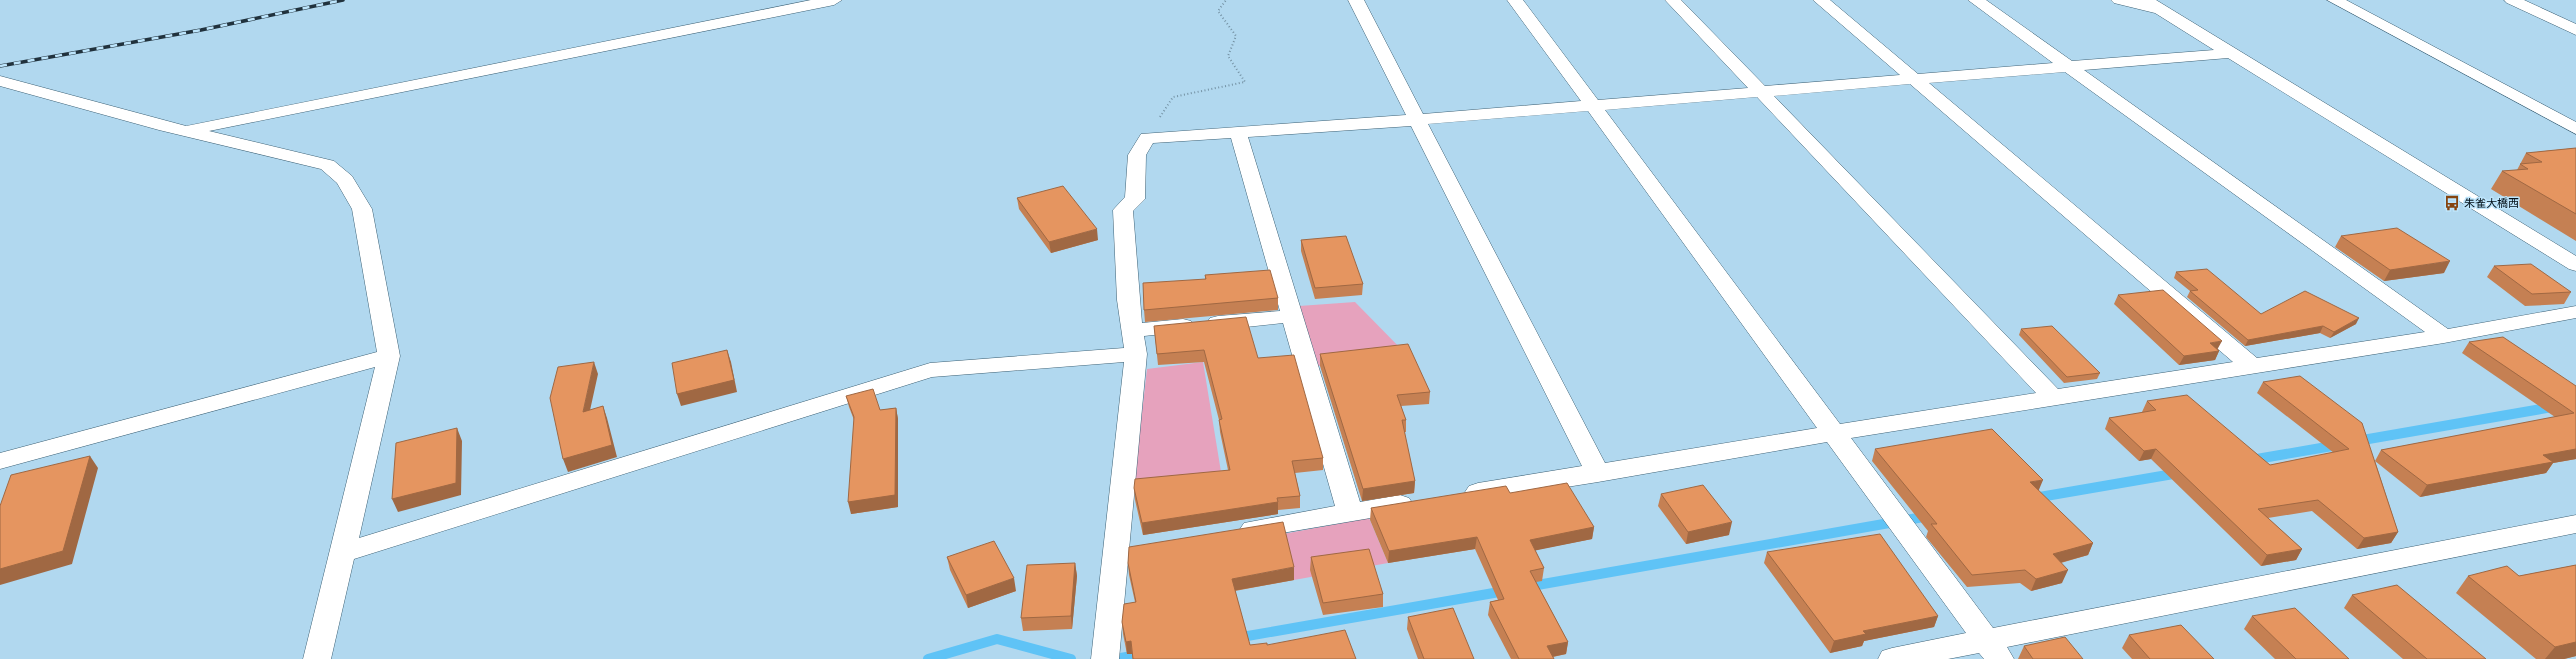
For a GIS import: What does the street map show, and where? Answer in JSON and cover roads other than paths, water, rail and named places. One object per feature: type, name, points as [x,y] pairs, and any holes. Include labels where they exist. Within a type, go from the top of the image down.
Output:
[{"type":"street","points":[[188,130],[834,0]]},
{"type":"street","points":[[1356,0],[1598,474]]},
{"type":"street","points":[[1514,0],[1591,106],[1836,434],[1993,649]]},
{"type":"street","points":[[1673,0],[2053,397]]},
{"type":"street","points":[[1821,0],[2252,366]]},
{"type":"street","points":[[1976,0],[2444,336]]},
{"type":"street","points":[[2120,0],[2159,3],[2232,53],[2576,265]]},
{"type":"street","points":[[2335,0],[2576,128]]},
{"type":"street","points":[[2512,0],[2576,30]]},
{"type":"street","points":[[1105,659],[1127,549],[1135,343],[1128,300],[1123,210],[1135,199],[1137,154],[1147,138],[1417,120],[2232,53]]},
{"type":"street","points":[[0,81],[165,126],[188,130],[327,165],[345,180],[362,209],[390,356],[317,659]]},
{"type":"street","points":[[0,88],[18,86]]},
{"type":"street","points":[[1238,132],[1350,513]]},
{"type":"street","points":[[1457,495],[1598,474],[2053,397],[2444,336],[2576,312]]},
{"type":"street","points":[[342,553],[930,370],[1135,343],[1292,316]]},
{"type":"street","points":[[0,461],[390,356]]},
{"type":"street","points":[[1232,532],[1425,500]]},
{"type":"street","points":[[1892,659],[1993,649],[2576,524]]},
{"type":"waterway","points":[[2357,441],[2576,403]]},
{"type":"waterway","points":[[2251,460],[2338,445]]},
{"type":"waterway","points":[[2034,498],[2179,473]]},
{"type":"waterway","points":[[1526,587],[1929,516]]},
{"type":"waterway","points":[[1236,638],[1505,591]]},
{"type":"waterway","points":[[928,659],[997,639],[1071,659]]},
{"type":"waterway","points":[[1114,659],[1145,654]]},
{"type":"railway","points":[[0,66],[201,30],[343,0]]},
{"type":"place","name":"朱雀大橋西","points":[[2452,203]]}]
